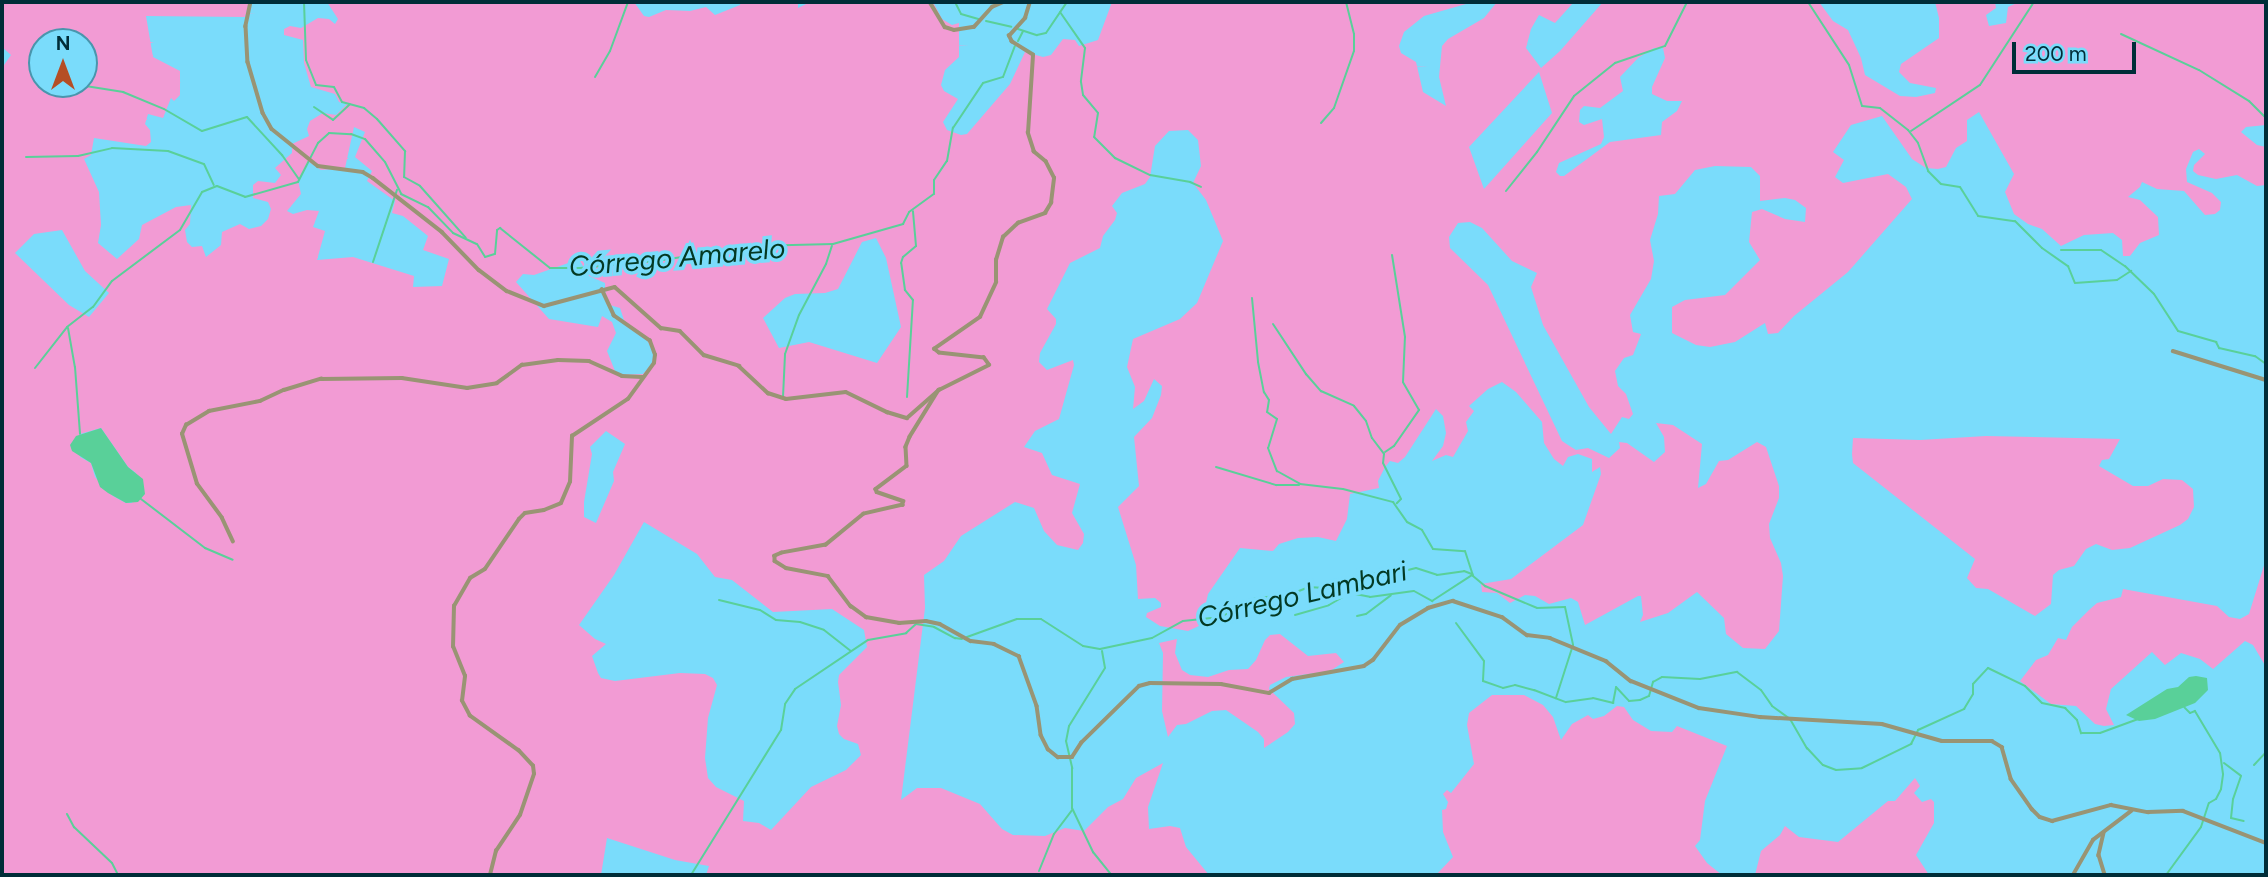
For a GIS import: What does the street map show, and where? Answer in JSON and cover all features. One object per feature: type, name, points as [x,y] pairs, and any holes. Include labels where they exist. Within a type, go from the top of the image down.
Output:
[{"type":"street","points":[[251,2],[246,26],[250,73],[266,120],[296,151],[322,168],[363,172],[373,178],[442,232],[479,270],[506,291],[534,304],[555,306],[611,287],[620,290],[661,328],[680,331],[704,355],[739,366],[768,393],[779,398],[846,392],[887,412],[909,418],[939,390],[989,365],[984,358],[939,354],[934,347],[967,329],[980,317],[996,282],[996,260],[1003,237],[1018,222],[1045,214],[1053,195],[1051,169],[1034,152],[1028,133],[1032,55],[1009,39],[1010,33],[1025,18],[1030,2]]},
{"type":"street","points":[[930,2],[945,27],[957,30],[974,27],[992,7],[1003,2]]},
{"type":"street","points":[[490,875],[496,851],[520,815],[534,774],[533,766],[519,751],[470,716],[462,701],[465,676],[453,647],[454,606],[470,578],[485,569],[525,513],[544,510],[561,503],[570,482],[572,436],[628,399],[654,363],[655,355],[650,341],[614,316],[602,290]]},
{"type":"street","points":[[2173,351],[2266,380]]},
{"type":"street","points":[[233,542],[222,518],[197,484],[182,435],[186,425],[202,414],[227,405],[261,401],[284,390],[321,379],[402,378],[467,388],[497,383],[527,364],[573,360],[594,362],[622,376],[642,377]]},
{"type":"street","points":[[939,390],[910,436],[906,447],[907,466],[876,489],[877,492],[903,501],[903,505],[864,514],[835,540],[816,548],[782,553],[775,556],[775,561],[786,568],[828,576],[851,606],[866,617],[900,623],[926,621],[940,624],[971,640],[994,644],[1019,656],[1037,706],[1041,735],[1048,749],[1058,757],[1072,757],[1081,743],[1139,686],[1150,683],[1221,684],[1269,693],[1292,679],[1364,666],[1373,660],[1400,625],[1428,608],[1453,601],[1502,617],[1527,635],[1550,638],[1606,661],[1631,681],[1699,708],[1759,717],[1882,724],[1942,741],[1992,741],[2002,747],[2011,779],[2032,809],[2040,817],[2052,821],[2110,805],[2132,811],[2183,811],[2266,844]]},
{"type":"street","points":[[2073,875],[2084,852],[2104,831],[2132,811]]},
{"type":"street","points":[[2104,831],[2099,855],[2105,875]]},
{"type":"shaded area","points":[[2,2],[249,2],[245,17],[146,16],[153,57],[180,71],[180,95],[174,101],[171,98],[163,118],[148,114],[145,124],[150,130],[151,142],[146,146],[94,138],[91,155],[84,159],[99,192],[101,225],[98,243],[117,259],[139,239],[142,225],[176,207],[191,205],[190,224],[185,230],[187,242],[192,247],[202,246],[206,257],[221,245],[222,232],[240,224],[249,229],[261,226],[268,219],[271,209],[268,202],[253,198],[253,185],[258,181],[275,183],[281,175],[275,168],[292,153],[292,144],[309,136],[307,129],[310,121],[323,113],[336,115],[347,104],[339,102],[335,94],[311,87],[304,63],[303,40],[284,35],[284,29],[290,26],[301,28],[318,18],[329,19],[335,24],[338,19],[327,2],[634,2],[644,16],[649,17],[666,10],[690,11],[706,7],[715,15],[740,5],[741,2],[798,2],[798,8],[810,2],[933,2],[942,19],[952,25],[959,23],[959,57],[945,70],[941,85],[944,91],[958,99],[943,122],[947,130],[961,135],[967,134],[1010,84],[1025,52],[1043,57],[1051,55],[1063,39],[1075,40],[1079,46],[1098,40],[1112,2],[1492,2],[1466,4],[1424,16],[1404,32],[1399,46],[1401,53],[1416,62],[1423,92],[1446,106],[1439,77],[1442,46],[1448,39],[1484,18],[1497,2],[1573,3],[1555,23],[1539,15],[1531,29],[1526,48],[1541,68],[1560,51],[1603,2],[1819,2],[1833,21],[1848,30],[1861,58],[1865,75],[1900,96],[1916,97],[1935,93],[1936,88],[1910,83],[1899,72],[1901,64],[1939,38],[1939,18],[1935,2],[1995,2],[1996,8],[1986,15],[1989,26],[2006,23],[2008,7],[2019,2],[2266,2],[2266,125],[2246,127],[2241,132],[2257,145],[2266,147],[2266,185],[2257,186],[2237,175],[2216,179],[2198,175],[2193,171],[2194,165],[2205,154],[2199,149],[2193,152],[2186,169],[2187,182],[2212,193],[2221,202],[2220,210],[2215,214],[2205,215],[2184,191],[2157,189],[2142,182],[2128,197],[2140,200],[2158,217],[2159,235],[2140,243],[2130,256],[2123,256],[2122,240],[2113,233],[2084,235],[2061,246],[2042,229],[2028,224],[2014,214],[2005,192],[2014,174],[1979,112],[1967,120],[1967,141],[1956,148],[1946,167],[1938,169],[1926,168],[1912,159],[1882,116],[1851,125],[1833,152],[1844,160],[1835,177],[1843,183],[1888,174],[1906,187],[1912,199],[1848,272],[1794,316],[1778,333],[1768,334],[1765,323],[1735,342],[1710,347],[1696,345],[1672,333],[1672,307],[1685,300],[1725,295],[1760,260],[1749,242],[1752,212],[1762,209],[1785,219],[1805,222],[1806,208],[1795,200],[1785,198],[1760,201],[1760,176],[1751,167],[1715,166],[1695,170],[1675,194],[1659,196],[1658,214],[1650,240],[1654,261],[1651,279],[1630,315],[1633,332],[1641,334],[1633,355],[1624,358],[1615,371],[1618,386],[1626,394],[1633,414],[1629,419],[1622,417],[1611,434],[1589,407],[1543,325],[1531,287],[1537,273],[1512,261],[1482,228],[1470,222],[1458,223],[1449,237],[1450,248],[1488,285],[1562,441],[1576,450],[1588,448],[1609,458],[1620,448],[1619,442],[1627,443],[1654,462],[1665,452],[1664,437],[1656,423],[1673,425],[1702,444],[1698,488],[1706,484],[1719,461],[1728,460],[1757,442],[1766,447],[1779,486],[1779,498],[1769,524],[1770,538],[1781,563],[1783,576],[1779,631],[1765,649],[1743,648],[1726,634],[1724,618],[1697,592],[1668,613],[1640,622],[1643,615],[1641,596],[1638,596],[1585,625],[1578,602],[1571,598],[1549,604],[1535,596],[1525,595],[1510,603],[1497,593],[1482,592],[1481,584],[1511,579],[1583,525],[1601,474],[1600,467],[1592,472],[1592,459],[1578,454],[1568,457],[1563,466],[1554,459],[1544,443],[1542,422],[1516,392],[1502,382],[1488,389],[1469,406],[1474,411],[1466,422],[1468,431],[1453,457],[1446,455],[1432,461],[1443,446],[1446,433],[1443,416],[1436,409],[1405,457],[1398,463],[1390,461],[1385,467],[1378,481],[1379,488],[1350,494],[1347,519],[1336,541],[1318,537],[1298,538],[1279,544],[1273,551],[1240,548],[1208,594],[1201,625],[1188,631],[1160,626],[1146,617],[1147,613],[1161,607],[1161,603],[1155,598],[1138,599],[1136,565],[1118,507],[1139,486],[1134,437],[1152,418],[1162,386],[1154,379],[1144,401],[1133,409],[1135,387],[1127,367],[1133,339],[1180,319],[1197,303],[1223,241],[1206,200],[1193,183],[1201,166],[1198,140],[1188,130],[1169,131],[1155,146],[1150,177],[1145,184],[1122,193],[1112,206],[1117,213],[1115,220],[1103,236],[1100,248],[1070,263],[1047,309],[1056,319],[1056,324],[1040,353],[1039,362],[1047,370],[1073,360],[1074,365],[1059,419],[1035,431],[1024,447],[1042,453],[1052,475],[1080,484],[1072,513],[1084,534],[1083,543],[1078,550],[1057,545],[1044,531],[1034,508],[1015,502],[961,536],[944,561],[924,575],[925,608],[901,800],[917,788],[941,788],[980,804],[1002,829],[1013,835],[1045,836],[1065,828],[1084,831],[1108,807],[1123,799],[1136,778],[1163,763],[1148,807],[1149,829],[1170,826],[1180,828],[1186,847],[1209,875],[706,875],[709,866],[675,860],[607,838],[601,875],[2,875],[2,68],[11,55],[2,47]],"holes":[[[1654,48],[1663,48],[1665,58],[1652,87],[1652,94],[1667,101],[1682,101],[1677,111],[1662,122],[1661,135],[1610,142],[1564,176],[1560,176],[1556,172],[1559,163],[1601,144],[1604,137],[1602,119],[1584,125],[1579,122],[1580,110],[1584,106],[1600,108],[1623,91],[1620,77],[1638,58]],[[1539,72],[1552,113],[1484,189],[1469,147]],[[354,127],[365,132],[355,157],[372,171],[367,181],[395,201],[392,213],[403,216],[428,236],[423,250],[449,259],[442,286],[413,287],[414,276],[353,257],[317,260],[325,231],[313,227],[319,211],[307,210],[293,214],[287,211],[301,194],[298,180],[309,162],[321,170],[345,168]],[[62,230],[85,271],[109,293],[89,317],[69,305],[15,253],[34,234]],[[876,238],[886,258],[901,327],[877,363],[809,342],[779,348],[763,318],[785,298],[795,294],[825,293],[838,289],[862,242]],[[580,261],[589,276],[605,283],[606,304],[620,308],[626,326],[647,340],[654,353],[652,364],[643,374],[617,375],[607,351],[616,333],[612,322],[602,316],[598,327],[549,319],[516,282],[523,274],[534,275]],[[101,428],[128,467],[136,473],[132,503],[113,496],[95,477],[91,463],[80,457],[80,434]],[[606,431],[625,444],[613,472],[614,481],[596,523],[584,517],[592,454],[590,447]],[[644,522],[697,554],[715,577],[732,580],[773,612],[832,609],[864,630],[867,647],[839,675],[838,682],[841,705],[837,726],[839,734],[858,744],[861,755],[846,770],[811,787],[771,830],[759,823],[743,821],[744,801],[716,787],[708,778],[705,758],[708,718],[717,685],[713,678],[705,674],[680,673],[615,681],[601,678],[592,656],[606,644],[595,639],[579,625],[614,575]]]},
{"type":"shaded area","points":[[101,428],[128,467],[143,479],[145,494],[138,502],[126,503],[100,487],[91,463],[72,451],[70,445],[76,436]]},
{"type":"shaded area","points":[[1986,436],[2120,439],[2109,459],[2102,460],[2099,466],[2133,486],[2148,486],[2163,479],[2182,480],[2193,489],[2194,507],[2188,519],[2180,525],[2130,548],[2112,550],[2096,544],[2086,549],[2074,566],[2059,570],[2053,575],[2051,604],[2035,616],[1988,589],[1976,588],[1967,578],[1975,559],[1853,463],[1853,438],[1920,440]]},
{"type":"shaded area","points":[[2266,559],[2266,667],[2253,645],[2245,641],[2213,669],[2200,659],[2181,653],[2165,665],[2152,652],[2111,689],[2106,709],[2114,725],[2104,726],[2095,724],[2076,706],[2051,704],[2020,681],[2036,660],[2048,655],[2058,638],[2066,640],[2072,627],[2089,610],[2097,603],[2121,597],[2123,589],[2217,606],[2229,617],[2240,619],[2249,614]]},
{"type":"shaded area","points":[[1280,634],[1308,656],[1336,653],[1344,662],[1330,671],[1286,677],[1270,685],[1269,689],[1294,713],[1295,724],[1288,732],[1264,748],[1264,739],[1258,732],[1226,710],[1212,711],[1186,724],[1177,725],[1168,737],[1162,711],[1163,653],[1159,643],[1177,639],[1175,653],[1182,670],[1190,675],[1208,677],[1229,670],[1248,669],[1256,660],[1265,640],[1270,635]]},
{"type":"shaded area","points":[[2189,677],[2207,678],[2208,690],[2195,703],[2155,719],[2139,721],[2126,715],[2167,689],[2178,687]]},
{"type":"shaded area","points":[[1492,695],[1524,695],[1543,705],[1553,717],[1561,740],[1572,724],[1588,715],[1593,719],[1604,716],[1617,706],[1624,707],[1633,720],[1651,731],[1672,732],[1677,726],[1727,746],[1705,801],[1700,840],[1695,846],[1707,863],[1722,875],[1436,875],[1453,857],[1443,832],[1442,810],[1446,809],[1448,802],[1443,794],[1447,790],[1451,793],[1474,764],[1467,725],[1469,713]]},
{"type":"shaded area","points":[[1915,778],[1920,786],[1914,793],[1922,802],[1931,799],[1934,802],[1934,823],[1916,855],[1929,875],[1755,875],[1761,851],[1780,835],[1785,826],[1799,837],[1838,842],[1888,801],[1895,801]]},
{"type":"waterway","points":[[304,2],[306,60],[316,85],[334,87],[342,102],[364,108],[377,119],[405,151],[404,177],[420,186],[466,238]]},
{"type":"waterway","points":[[595,77],[610,51],[628,2]]},
{"type":"waterway","points":[[955,2],[961,14],[978,19]]},
{"type":"waterway","name":"Córrego Amarelo","points":[[1018,29],[1037,35],[1046,33],[1067,2]]},
{"type":"waterway","points":[[1321,123],[1334,108],[1354,51],[1354,34],[1346,2]]},
{"type":"waterway","points":[[1506,191],[1537,152],[1574,96],[1615,63],[1665,46],[1687,2]]},
{"type":"waterway","points":[[1808,2],[1849,65],[1862,106],[1880,108],[1908,130],[1918,143],[1928,171],[1941,184],[1960,187],[1978,216],[2015,221],[2042,248],[2068,266],[2075,283],[2117,280],[2131,271]]},
{"type":"waterway","points":[[1911,131],[1980,85],[2034,2]]},
{"type":"waterway","points":[[1060,12],[1085,48],[1081,82],[1083,95],[1098,113],[1094,137],[1115,158],[1150,175],[1190,182],[1201,187]]},
{"type":"waterway","points":[[986,21],[1011,27]]},
{"type":"waterway","name":"Córrego Amarelo","points":[[1018,41],[1023,31]]},
{"type":"waterway","points":[[2121,34],[2199,70],[2249,101],[2266,118]]},
{"type":"waterway","name":"Córrego Amarelo","points":[[35,368],[67,327],[93,307],[112,281],[180,230],[202,192],[217,186],[245,197],[298,182],[318,143],[329,133],[351,134],[365,139],[385,162],[401,194],[428,207],[453,233],[477,244],[485,257],[495,254],[497,230],[500,228],[550,268],[657,261],[750,246],[833,244],[903,224],[909,212],[934,194],[934,180],[947,161],[953,128],[983,83],[1003,77],[1015,46]]},
{"type":"waterway","points":[[98,88],[123,92],[164,109],[202,131],[247,117],[282,155],[299,179]]},
{"type":"waterway","points":[[314,107],[333,120],[350,104]]},
{"type":"waterway","points":[[26,157],[78,156],[112,148],[168,151],[204,164],[214,185]]},
{"type":"waterway","points":[[373,262],[397,190]]},
{"type":"waterway","points":[[907,397],[913,300],[905,290],[901,263],[903,257],[916,246],[913,211]]},
{"type":"waterway","points":[[783,397],[785,354],[799,315],[826,264],[832,246]]},
{"type":"waterway","points":[[2061,250],[2101,250],[2125,266],[2154,294],[2178,331],[2216,342],[2219,348],[2255,356],[2266,364]]},
{"type":"waterway","points":[[1385,452],[1394,446],[1419,410],[1403,382],[1405,337],[1392,255]]},
{"type":"waterway","points":[[1252,298],[1258,362],[1264,392],[1269,400],[1267,412],[1277,419],[1268,448],[1277,471],[1300,484],[1343,489],[1393,502],[1407,522],[1422,530],[1433,549],[1465,551],[1473,576],[1485,586],[1537,608],[1565,607],[1573,645],[1556,698]]},
{"type":"waterway","points":[[1273,324],[1306,374],[1321,391],[1354,406],[1366,421],[1372,438],[1384,454],[1383,463],[1401,499],[1397,503]]},
{"type":"waterway","points":[[68,328],[75,367],[80,434]]},
{"type":"waterway","points":[[1216,467],[1276,485],[1299,485]]},
{"type":"waterway","points":[[141,499],[205,548],[233,560]]},
{"type":"waterway","name":"Córrego Lambari","points":[[967,637],[1017,619],[1041,619],[1083,646],[1100,649],[1152,638],[1183,621],[1221,617],[1254,599],[1294,593],[1309,587],[1335,589],[1343,582],[1358,582],[1372,573],[1384,576],[1416,568],[1437,575],[1464,571],[1472,574]]},
{"type":"waterway","points":[[1295,615],[1329,605],[1350,593],[1370,597],[1414,591],[1432,601],[1472,575]]},
{"type":"waterway","points":[[1357,616],[1366,614],[1391,595]]},
{"type":"waterway","points":[[719,600],[760,610],[776,620],[800,622],[824,630],[851,651]]},
{"type":"waterway","name":"Córrego Lambari","points":[[1456,623],[1484,661],[1483,681],[1503,688],[1515,685],[1566,702],[1593,698],[1613,703],[1616,687],[1629,701],[1640,700],[1649,696],[1653,682],[1662,677],[1700,679],[1737,672],[1761,690],[1772,706],[1790,719],[1807,748],[1823,765],[1836,770],[1862,768],[1911,744],[1918,730],[1964,709],[1973,694],[1973,684],[1988,668],[2025,686],[2042,703],[2065,708],[2077,720],[2081,733],[2100,733],[2138,719]]},
{"type":"waterway","name":"Córrego Lambari","points":[[691,875],[781,730],[785,704],[795,689],[868,640],[906,633],[916,624],[934,627],[962,639]]},
{"type":"waterway","points":[[1102,651],[1105,668],[1069,726],[1066,741],[1072,768],[1072,808],[1093,852],[1111,874]]},
{"type":"waterway","name":"Córrego Lambari","points":[[2166,875],[2201,827],[2209,803],[2216,799],[2221,789],[2223,774],[2220,753],[2195,711],[2190,713],[2184,707]]},
{"type":"waterway","points":[[2254,765],[2266,752]]},
{"type":"waterway","points":[[2224,763],[2241,776],[2233,799],[2231,818],[2244,821]]},
{"type":"waterway","points":[[1039,871],[1054,834],[1072,810]]},
{"type":"waterway","name":"Córrego Lambari","points":[[67,814],[74,827],[112,863],[118,875]]}]
